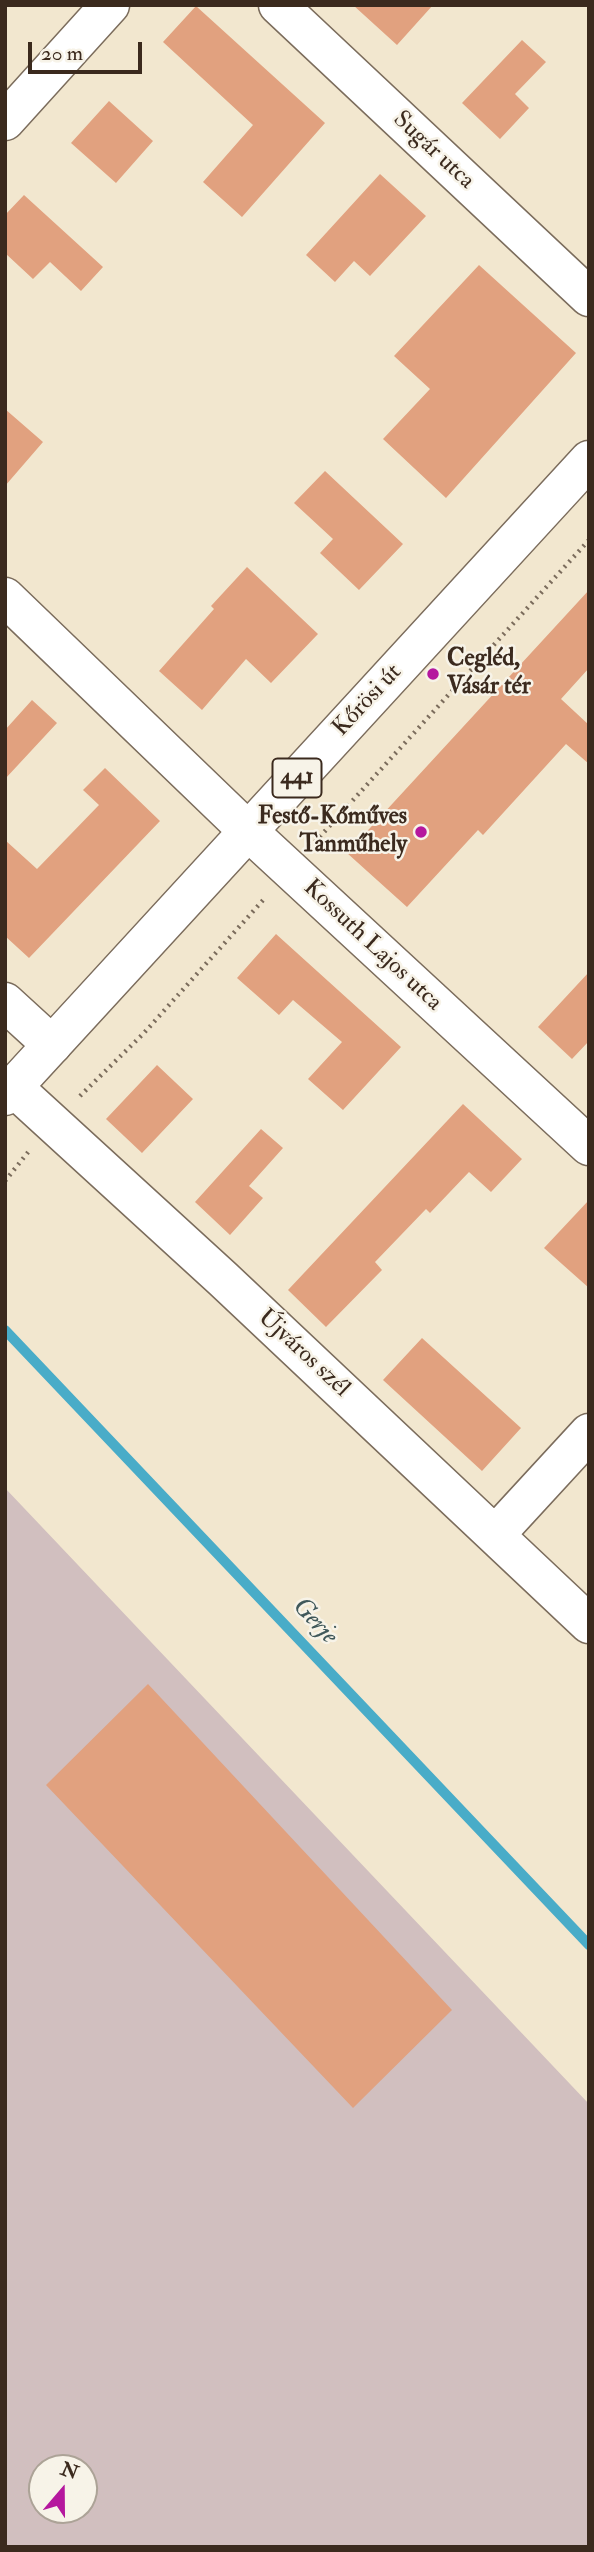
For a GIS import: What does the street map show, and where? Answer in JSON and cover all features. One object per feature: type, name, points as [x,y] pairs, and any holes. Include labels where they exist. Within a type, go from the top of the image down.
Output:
[{"type":"street","points":[[5,121],[110,5]]},
{"type":"street","name":"Sugár utca","points":[[278,5],[589,297]]},
{"type":"street","name":"Kőrösi út","points":[[9,1092],[589,460]]},
{"type":"street","name":"Kossuth Lajos utca","points":[[5,597],[248,831],[589,1146]]},
{"type":"street","points":[[5,1002],[52,1045]]},
{"type":"street","name":"Újváros szél","points":[[9,1092],[223,1279],[589,1624]]},
{"type":"street","points":[[496,1534],[589,1433]]},
{"type":"shaded area","points":[[5,1488],[589,2104],[589,2547],[5,2547]]},
{"type":"building","points":[[353,5],[433,5],[397,45]]},
{"type":"building","points":[[196,6],[325,123],[242,217],[203,182],[253,125],[163,42]]},
{"type":"building","points":[[522,40],[546,62],[515,94],[529,108],[500,139],[462,103]]},
{"type":"building","points":[[109,101],[153,141],[116,183],[71,143]]},
{"type":"building","points":[[380,174],[426,216],[370,276],[354,261],[335,282],[306,255]]},
{"type":"building","points":[[24,195],[103,267],[81,291],[50,262],[33,279],[5,253],[5,215]]},
{"type":"building","points":[[479,265],[576,353],[446,498],[383,439],[430,389],[394,356]]},
{"type":"building","points":[[5,409],[43,442],[5,486]]},
{"type":"building","points":[[325,471],[403,544],[359,590],[320,553],[333,539],[294,503]]},
{"type":"building","points":[[247,567],[318,634],[271,683],[246,659],[202,710],[159,671],[214,609],[211,606]]},
{"type":"building","points":[[589,590],[589,668],[561,699],[589,725],[589,764],[566,744],[483,835],[478,830],[407,907],[347,853]]},
{"type":"building","points":[[32,700],[57,723],[5,779],[5,730]]},
{"type":"building","points":[[105,768],[160,821],[29,958],[5,936],[5,840],[37,869],[99,805],[83,790]]},
{"type":"building","points":[[276,934],[401,1047],[343,1110],[308,1079],[342,1042],[293,1000],[279,1015],[237,978]]},
{"type":"building","points":[[589,972],[589,1041],[572,1059],[538,1027]]},
{"type":"building","points":[[157,1065],[193,1099],[142,1153],[106,1119]]},
{"type":"building","points":[[463,1104],[522,1159],[491,1192],[469,1172],[430,1213],[426,1209],[375,1262],[382,1270],[326,1327],[288,1290]]},
{"type":"building","points":[[261,1129],[283,1148],[249,1186],[263,1198],[230,1235],[195,1202]]},
{"type":"building","points":[[589,1200],[589,1288],[544,1248]]},
{"type":"building","points":[[422,1338],[521,1428],[482,1471],[383,1380]]},
{"type":"building","points":[[148,1684],[452,2010],[353,2108],[46,1785]]},
{"type":"waterway","name":"Gerje","points":[[5,1330],[589,1945]]},
{"type":"place","name":"Cegléd, Vásár tér","points":[[433,674]]},
{"type":"place","name":"Festő-Kőműves Tanműhely","points":[[421,832]]}]
